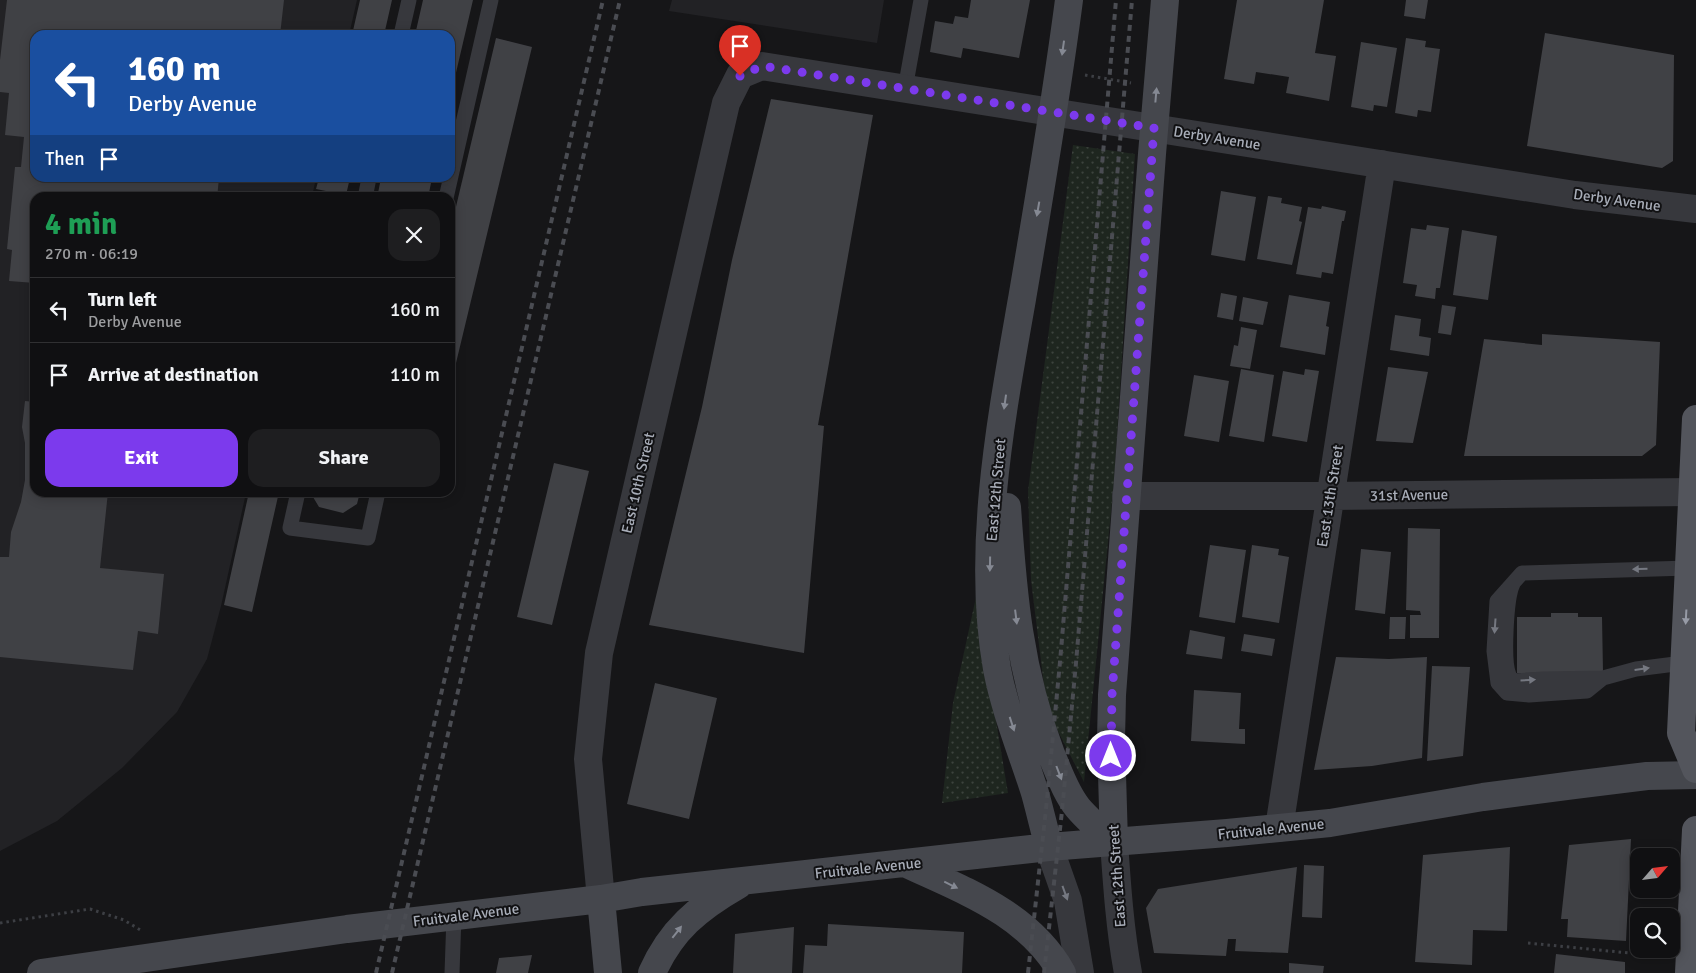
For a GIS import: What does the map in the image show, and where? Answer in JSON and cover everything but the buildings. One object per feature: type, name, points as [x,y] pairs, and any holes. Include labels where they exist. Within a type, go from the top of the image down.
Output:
[{"type":"main road","name":"East 12th Street","points":[[1048,847],[1035,794],[1009,715],[997,669],[990,587],[990,540],[1001,428],[1054,113],[1070,0]]},
{"type":"main road","name":"East 12th Street","points":[[1114,842],[1110,740],[1126,496],[1165,0]]},
{"type":"main road","points":[[1696,419],[1680,733],[1696,768]]},
{"type":"main road","points":[[1001,428],[1017,627],[1033,700],[1065,787],[1077,807],[1114,842]]},
{"type":"main road","name":"Fruitvale Avenue","points":[[40,973],[347,929],[601,899],[642,892],[1048,847],[1353,820],[1483,797],[1574,785],[1647,776],[1696,775]]},
{"type":"main road","points":[[1689,973],[1696,830]]},
{"type":"main road","points":[[907,864],[983,900],[1010,916],[1035,936],[1056,962],[1062,973]]},
{"type":"main road","points":[[652,973],[658,958],[680,927],[711,900],[744,881]]},
{"type":"main road","points":[[601,899],[608,973]]},
{"type":"street","name":"Derby Avenue","points":[[740,76],[762,66],[1575,195],[1696,209]]},
{"type":"street","name":"East 10th Street","points":[[601,899],[588,759],[599,653],[726,103],[740,76]]},
{"type":"street","name":"East 13th Street","points":[[1279,828],[1382,164]]},
{"type":"street","name":"31st Avenue","points":[[1126,496],[1692,492]]},
{"type":"street","name":"East 12th Street","points":[[1114,842],[1117,892],[1128,973]]},
{"type":"street","name":"East 12th Street","points":[[1048,847],[1068,901],[1080,973]]},
{"type":"lane","points":[[402,30],[409,0]]},
{"type":"lane","points":[[455,158],[491,0]]},
{"type":"lane","points":[[905,89],[921,0]]},
{"type":"lane","points":[[297,497],[290,528],[368,538],[377,497]]},
{"type":"lane","points":[[1683,663],[1636,669],[1603,678],[1514,681],[1509,676],[1505,646],[1509,593],[1515,580],[1522,573],[1688,568]]},
{"type":"lane","points":[[452,973],[454,916]]},
{"type":"path","points":[[1084,75],[1134,83]]},
{"type":"path","points":[[0,923],[90,909],[124,920],[179,953]]},
{"type":"path","points":[[1528,943],[1630,953]]},
{"type":"shaded area","points":[[0,0],[357,0],[350,30],[30,30],[30,182],[315,182],[313,192],[30,192],[30,497],[245,497],[207,659],[177,712],[122,768],[57,821],[0,851]]},
{"type":"shaded area","points":[[672,0],[884,0],[877,43],[669,11]]},
{"type":"shaded area","points":[[1073,145],[1135,154],[1114,482],[1084,782],[1047,710],[1031,580],[1028,491]]},
{"type":"shaded area","points":[[978,588],[983,642],[1008,793],[942,803],[953,703]]},
{"type":"railway","points":[[376,973],[603,0]]},
{"type":"railway","points":[[392,973],[620,0]]},
{"type":"railway","points":[[1028,973],[1060,662],[1116,0]]},
{"type":"railway","points":[[1044,973],[1076,663],[1132,0]]},
{"type":"route","points":[[740,76],[762,66],[1154,128],[1112,695],[1111,756]]}]
